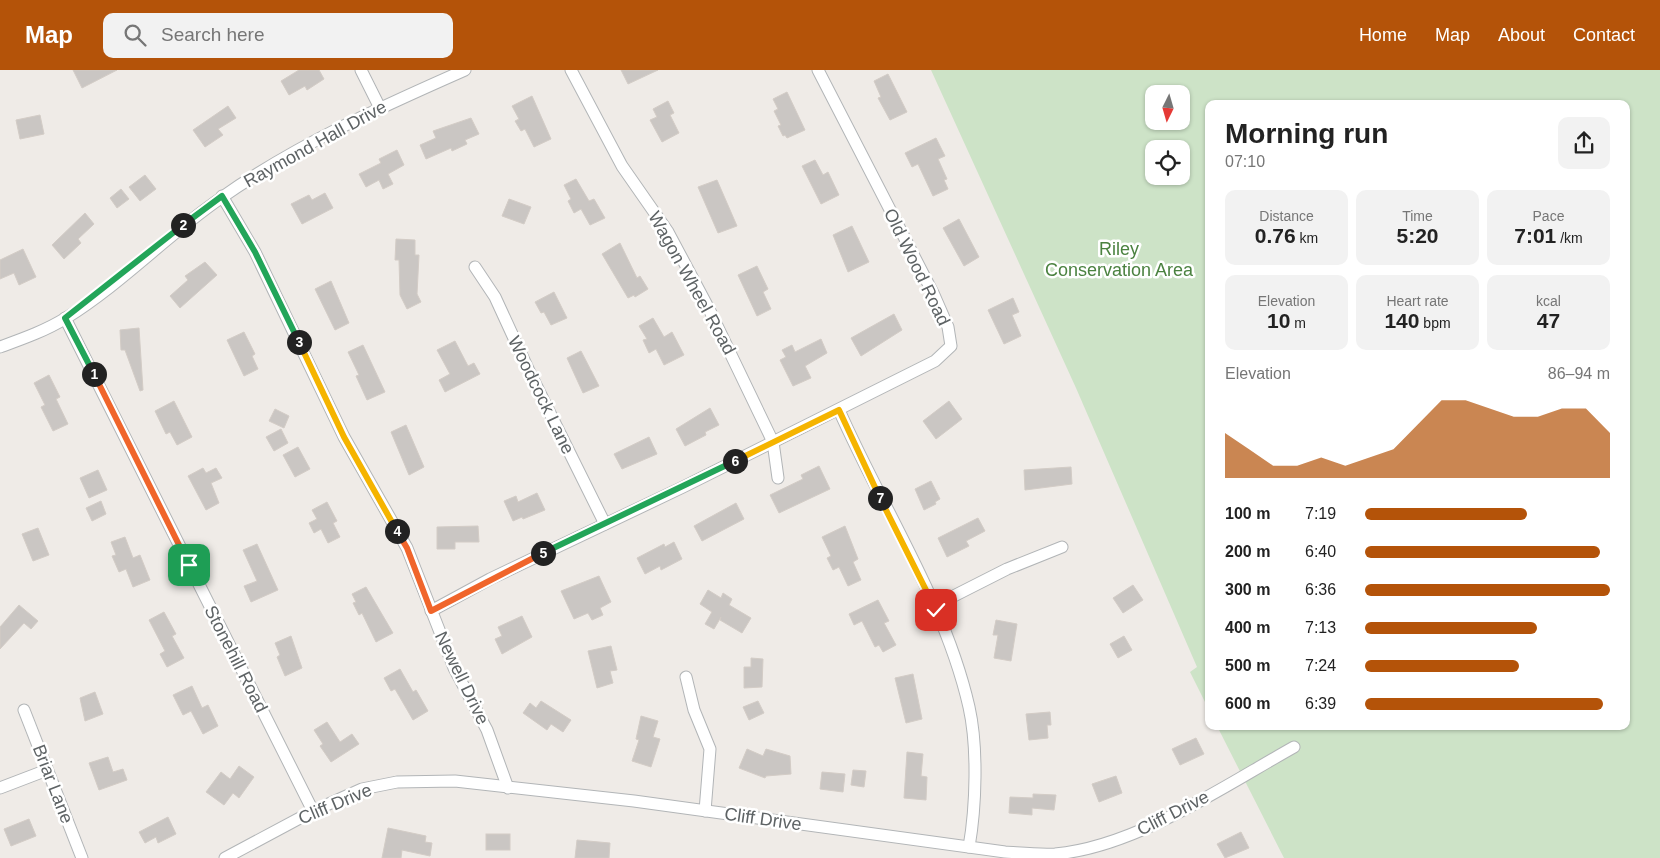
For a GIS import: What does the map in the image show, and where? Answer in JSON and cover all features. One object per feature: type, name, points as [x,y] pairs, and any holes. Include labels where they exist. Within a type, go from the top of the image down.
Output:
[{"type":"street","points":[[361,70],[380,108]]},
{"type":"street","name":"Raymond Hall Drive","points":[[0,347],[34,334],[65,318],[222,196],[273,164],[380,108],[465,70]]},
{"type":"street","name":"Wagon Wheel Road","points":[[571,70],[622,166],[668,232],[709,309],[773,442],[778,478]]},
{"type":"street","name":"Old Wood Road","points":[[431,611],[490,579],[936,361],[951,346],[948,327],[934,295],[818,70]]},
{"type":"street","name":"Newell Drive","points":[[222,196],[255,252],[344,437],[407,548],[454,668],[487,730],[508,788]]},
{"type":"street","name":"Woodcock Lane","points":[[475,267],[495,297],[529,371],[605,524]]},
{"type":"street","name":"Stonehill Road","points":[[65,318],[313,811]]},
{"type":"street","points":[[839,410],[860,458],[934,606],[959,670],[970,710],[974,768],[972,826],[969,847]]},
{"type":"street","points":[[934,606],[1007,569],[1062,547]]},
{"type":"street","points":[[686,677],[694,710],[710,749],[705,811]]},
{"type":"street","name":"Briar Lane","points":[[24,710],[82,858]]},
{"type":"street","name":"Cliff Drive","points":[[225,858],[313,811],[362,789],[397,782],[455,781],[634,800],[1005,852],[1054,854],[1085,849],[1120,839],[1166,818],[1294,747]]},
{"type":"street","points":[[0,788],[47,770]]},
{"type":"green space","name":"Riley Conservation Area","points":[[931,70],[1660,70],[1660,858],[1284,858],[1219,730],[1630,730],[1630,100],[1205,100],[1205,702],[1190,672],[1197,667],[1076,388]]},
{"type":"building","points":[[73,70],[117,70],[82,88]]},
{"type":"building","points":[[299,70],[319,70],[324,79],[307,90],[305,86],[289,95],[281,81]]},
{"type":"building","points":[[621,70],[658,70],[628,84]]},
{"type":"building","points":[[888,74],[907,112],[890,120],[878,98],[881,97],[874,81]]},
{"type":"building","points":[[787,92],[805,130],[787,138],[785,135],[783,136],[778,126],[781,125],[774,111],[778,109],[773,99]]},
{"type":"building","points":[[532,96],[551,139],[534,147],[525,129],[521,131],[515,121],[519,119],[512,106]]},
{"type":"building","points":[[668,101],[674,113],[670,115],[679,133],[662,142],[650,120],[657,117],[653,109]]},
{"type":"building","points":[[228,106],[236,118],[218,129],[223,135],[205,147],[193,130]]},
{"type":"building","points":[[40,115],[44,134],[20,139],[16,120]]},
{"type":"building","points":[[471,118],[479,134],[465,140],[467,144],[452,151],[451,148],[426,159],[420,145],[436,138],[433,131]]},
{"type":"building","points":[[936,138],[945,156],[938,159],[947,179],[944,180],[948,189],[933,196],[918,164],[912,167],[905,153]]},
{"type":"building","points":[[397,150],[404,165],[388,174],[393,184],[383,189],[379,180],[366,187],[359,174],[381,163],[379,159]]},
{"type":"building","points":[[815,160],[823,175],[828,172],[839,195],[821,204],[802,166]]},
{"type":"building","points":[[145,175],[156,189],[140,201],[129,187]]},
{"type":"building","points":[[576,179],[589,201],[594,199],[605,218],[590,225],[581,209],[574,213],[568,201],[571,199],[564,185]]},
{"type":"building","points":[[717,180],[737,226],[718,233],[698,187]]},
{"type":"building","points":[[121,189],[129,199],[117,208],[110,198]]},
{"type":"building","points":[[325,193],[333,208],[302,224],[291,204],[309,195],[312,200]]},
{"type":"building","points":[[509,199],[531,207],[524,224],[502,216]]},
{"type":"building","points":[[85,213],[94,224],[78,239],[81,243],[64,259],[52,245]]},
{"type":"building","points":[[959,219],[979,257],[964,266],[943,228]]},
{"type":"building","points":[[852,226],[869,262],[848,272],[833,235]]},
{"type":"building","points":[[396,239],[415,240],[415,255],[419,255],[417,294],[421,302],[407,309],[400,295],[399,260],[395,260]]},
{"type":"building","points":[[620,243],[637,278],[640,276],[648,289],[635,297],[634,295],[628,298],[602,254]]},
{"type":"building","points":[[23,249],[36,277],[19,285],[14,273],[0,279],[0,260]]},
{"type":"building","points":[[205,262],[217,275],[180,308],[170,296],[188,280],[185,276]]},
{"type":"building","points":[[757,266],[768,289],[763,292],[771,309],[757,316],[738,275]]},
{"type":"building","points":[[331,281],[349,323],[335,330],[315,289]]},
{"type":"building","points":[[554,292],[567,318],[551,325],[544,312],[541,313],[535,302]]},
{"type":"building","points":[[1013,298],[1019,312],[1012,315],[1021,336],[1004,344],[988,310]]},
{"type":"building","points":[[894,314],[902,330],[861,356],[851,338]]},
{"type":"building","points":[[653,318],[664,337],[672,332],[684,355],[664,365],[656,349],[649,353],[643,340],[647,339],[639,326]]},
{"type":"building","points":[[139,328],[143,390],[140,391],[125,350],[121,350],[120,330]]},
{"type":"building","points":[[244,332],[255,354],[252,356],[258,369],[244,376],[227,340]]},
{"type":"building","points":[[821,339],[827,353],[805,366],[811,378],[793,386],[780,360],[786,357],[782,350],[792,345],[795,352]]},
{"type":"building","points":[[455,341],[468,366],[474,363],[480,374],[445,392],[439,380],[450,374],[437,350]]},
{"type":"building","points":[[363,345],[385,392],[367,400],[356,376],[359,375],[348,352]]},
{"type":"building","points":[[581,351],[599,386],[583,393],[567,358]]},
{"type":"building","points":[[49,375],[60,397],[56,399],[68,424],[53,431],[41,407],[45,405],[34,383]]},
{"type":"building","points":[[174,401],[192,437],[177,445],[170,432],[166,434],[155,411]]},
{"type":"building","points":[[949,401],[962,419],[936,439],[923,421]]},
{"type":"building","points":[[710,408],[719,425],[705,432],[706,435],[685,446],[676,429]]},
{"type":"building","points":[[275,409],[289,416],[284,428],[269,421]]},
{"type":"building","points":[[406,425],[424,467],[409,475],[391,432]]},
{"type":"building","points":[[281,429],[288,443],[274,451],[266,437]]},
{"type":"building","points":[[649,437],[657,454],[622,469],[614,454]]},
{"type":"building","points":[[298,447],[310,469],[295,477],[283,455]]},
{"type":"building","points":[[819,466],[830,489],[779,513],[770,495],[803,479],[801,475]]},
{"type":"building","points":[[1071,467],[1072,484],[1025,490],[1024,470]]},
{"type":"building","points":[[203,468],[206,473],[216,468],[222,478],[211,483],[219,503],[206,510],[188,476]]},
{"type":"building","points":[[98,470],[107,490],[89,498],[80,478]]},
{"type":"building","points":[[931,481],[940,499],[935,502],[936,504],[924,510],[915,489]]},
{"type":"building","points":[[537,493],[545,510],[513,521],[504,501],[516,496],[518,502]]},
{"type":"building","points":[[101,501],[106,514],[92,521],[86,508]]},
{"type":"building","points":[[327,502],[337,521],[333,523],[340,537],[328,543],[321,529],[314,533],[309,523],[317,519],[312,510]]},
{"type":"building","points":[[736,503],[744,519],[702,541],[694,526]]},
{"type":"building","points":[[978,518],[985,531],[966,541],[969,546],[947,557],[938,538]]},
{"type":"building","points":[[478,526],[479,542],[455,542],[455,549],[437,549],[437,527]]},
{"type":"building","points":[[845,526],[858,559],[853,562],[861,580],[848,586],[839,567],[833,570],[827,558],[831,556],[822,537]]},
{"type":"building","points":[[38,528],[49,555],[33,561],[22,534]]},
{"type":"building","points":[[125,537],[133,558],[140,555],[150,580],[133,587],[126,569],[119,572],[112,556],[116,555],[111,542]]},
{"type":"building","points":[[674,542],[682,559],[661,570],[660,566],[645,574],[637,558],[664,544],[665,547]]},
{"type":"building","points":[[257,544],[278,590],[251,602],[244,586],[257,581],[243,550]]},
{"type":"building","points":[[599,576],[611,602],[600,608],[603,615],[592,620],[588,613],[574,619],[561,591]]},
{"type":"building","points":[[1133,585],[1143,600],[1123,613],[1113,598]]},
{"type":"building","points":[[366,587],[393,633],[376,642],[362,613],[359,615],[353,603],[356,602],[352,594]]},
{"type":"building","points":[[708,590],[721,598],[723,593],[732,599],[729,605],[751,618],[742,633],[720,620],[721,617],[714,629],[705,624],[712,612],[700,604]]},
{"type":"building","points":[[878,600],[889,621],[884,623],[896,645],[883,652],[879,645],[875,647],[862,621],[854,625],[849,614]]},
{"type":"building","points":[[19,605],[38,621],[31,629],[24,623],[0,649],[0,627]]},
{"type":"building","points":[[164,612],[176,634],[172,636],[184,658],[167,667],[160,654],[165,651],[149,620]]},
{"type":"building","points":[[522,616],[532,637],[502,654],[495,639],[502,636],[498,627]]},
{"type":"building","points":[[996,620],[1017,624],[1011,661],[994,658],[998,635],[993,635]]},
{"type":"building","points":[[291,636],[302,668],[285,676],[277,657],[280,655],[275,643]]},
{"type":"building","points":[[1124,636],[1132,650],[1118,658],[1110,644]]},
{"type":"building","points":[[611,646],[617,670],[610,671],[613,683],[597,688],[588,651]]},
{"type":"building","points":[[751,658],[763,659],[762,687],[744,688],[744,667],[751,667]]},
{"type":"building","points":[[400,669],[413,692],[416,690],[428,711],[413,720],[395,689],[391,691],[384,678]]},
{"type":"building","points":[[913,674],[922,719],[906,723],[895,678]]},
{"type":"building","points":[[192,686],[202,708],[208,705],[218,726],[203,734],[191,711],[183,715],[173,695]]},
{"type":"building","points":[[95,692],[103,714],[85,721],[80,698]]},
{"type":"building","points":[[541,701],[571,720],[563,732],[551,724],[547,730],[523,713],[530,703],[536,708]]},
{"type":"building","points":[[758,701],[764,713],[749,720],[743,707]]},
{"type":"building","points":[[1050,712],[1051,725],[1047,725],[1048,738],[1029,740],[1026,714]]},
{"type":"building","points":[[641,716],[658,721],[653,737],[660,739],[651,767],[632,761],[639,740],[636,739]]},
{"type":"building","points":[[327,722],[340,742],[352,734],[359,744],[331,762],[320,746],[323,744],[314,730]]},
{"type":"building","points":[[1196,738],[1204,754],[1180,765],[1172,749]]},
{"type":"building","points":[[747,749],[763,756],[766,749],[790,756],[791,774],[766,776],[765,778],[739,768]]},
{"type":"building","points":[[907,752],[923,754],[921,776],[927,777],[926,800],[904,798]]},
{"type":"building","points":[[108,757],[113,772],[123,769],[127,780],[99,790],[89,763]]},
{"type":"building","points":[[239,766],[254,777],[239,798],[233,793],[224,805],[206,792],[221,772],[230,779]]},
{"type":"building","points":[[853,770],[866,771],[864,787],[851,785]]},
{"type":"building","points":[[822,772],[845,774],[843,792],[820,789]]},
{"type":"building","points":[[1116,776],[1122,793],[1099,802],[1092,784]]},
{"type":"building","points":[[1033,794],[1056,795],[1054,810],[1032,808],[1032,815],[1009,813],[1010,797],[1033,798]]},
{"type":"building","points":[[168,817],[176,834],[158,843],[156,837],[145,843],[139,832]]},
{"type":"building","points":[[29,819],[36,836],[11,846],[4,829]]},
{"type":"building","points":[[388,828],[426,836],[425,842],[432,843],[430,856],[402,850],[401,858],[382,858]]},
{"type":"building","points":[[1241,832],[1249,848],[1225,858],[1217,844]]},
{"type":"building","points":[[486,834],[510,834],[510,850],[486,850]]},
{"type":"building","points":[[577,840],[610,843],[609,858],[575,858]]},
{"type":"route","points":[[189,565],[65,318],[91,300],[222,196],[255,252],[344,437],[407,548],[431,611],[490,579],[839,410],[860,458],[936,610]]}]
